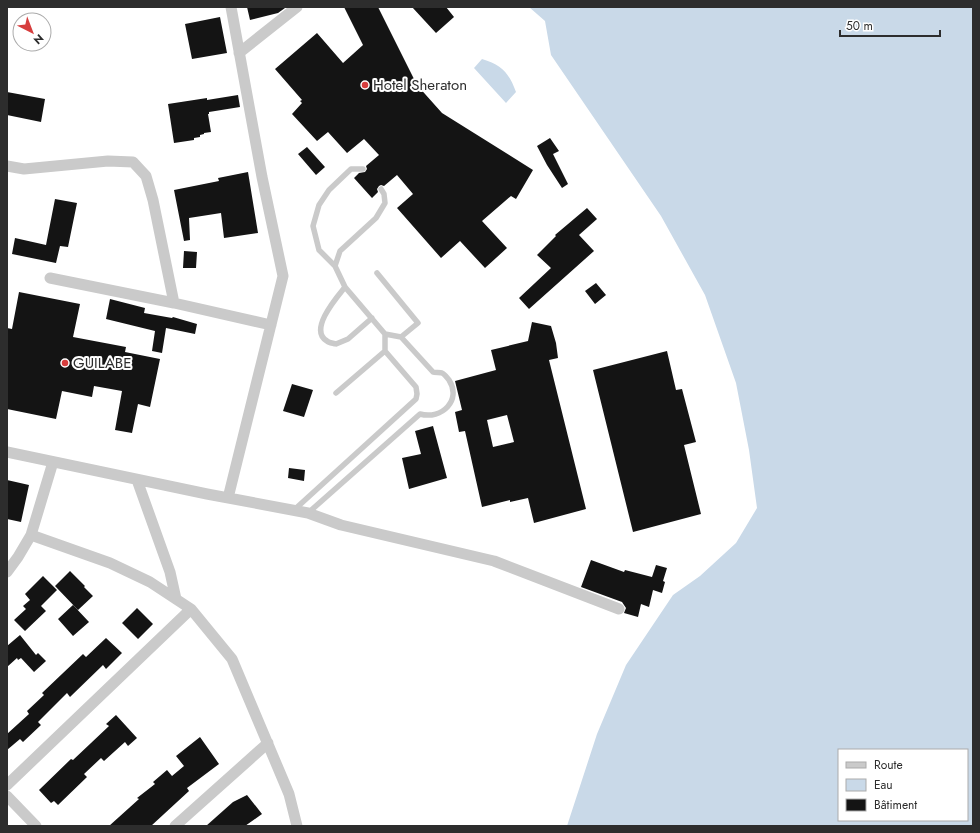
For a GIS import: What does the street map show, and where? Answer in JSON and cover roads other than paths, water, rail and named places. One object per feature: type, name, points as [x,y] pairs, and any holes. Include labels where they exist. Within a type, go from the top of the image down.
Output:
[{"type":"street","points":[[228,498],[283,276],[262,177],[231,7]]},
{"type":"street","points":[[239,53],[297,7]]},
{"type":"street","points":[[7,166],[24,169],[108,162],[133,162],[146,176],[174,303]]},
{"type":"street","points":[[50,278],[174,303],[271,326]]},
{"type":"street","points":[[7,452],[137,480],[308,513],[341,524],[494,562],[619,609]]},
{"type":"street","points":[[7,572],[31,535],[54,462]]},
{"type":"street","points":[[137,480],[170,572],[176,599]]},
{"type":"street","points":[[31,535],[110,563],[150,582],[191,609],[232,659],[290,794],[297,826]]},
{"type":"street","points":[[7,784],[191,609]]},
{"type":"street","points":[[175,826],[268,743]]},
{"type":"street","points":[[7,796],[36,826]]},
{"type":"lane","points":[[294,510],[416,399],[416,387],[385,351],[385,334],[345,287],[335,266],[319,250],[313,226],[319,205],[329,190],[351,169],[363,169]]},
{"type":"lane","points":[[335,266],[340,251],[376,218],[386,203],[381,189]]},
{"type":"lane","points":[[377,273],[418,323],[401,337]]},
{"type":"lane","points":[[345,287],[327,309],[321,325],[321,335],[326,341],[336,344],[348,339],[372,318]]},
{"type":"lane","points":[[308,513],[420,414],[426,416],[439,414],[448,406],[451,400],[452,388],[447,377],[442,373],[433,372],[401,337],[385,334]]},
{"type":"lane","points":[[336,393],[385,351]]},
{"type":"water","points":[[529,7],[973,7],[973,826],[567,826],[597,734],[626,665],[673,595],[700,576],[736,543],[757,508],[749,450],[736,383],[705,295],[661,216],[551,55],[545,21]]},
{"type":"water","points":[[482,59],[500,67],[511,80],[516,92],[506,103],[474,68]]},
{"type":"place","name":"Hotel Sheraton","points":[[365,85]]},
{"type":"place","name":"GUILABE","points":[[65,363]]}]
